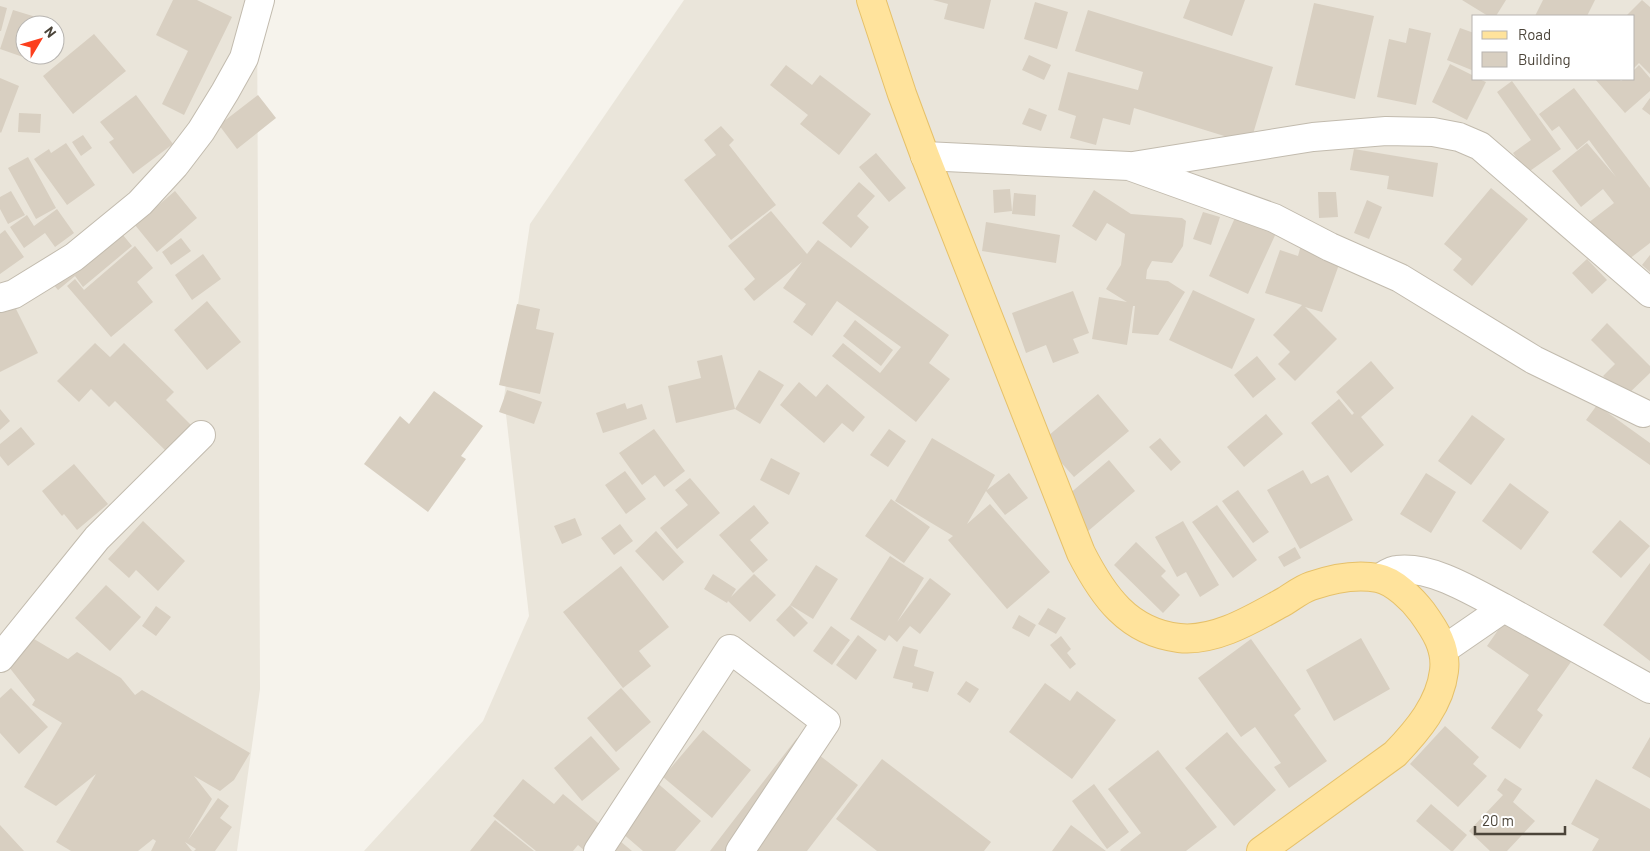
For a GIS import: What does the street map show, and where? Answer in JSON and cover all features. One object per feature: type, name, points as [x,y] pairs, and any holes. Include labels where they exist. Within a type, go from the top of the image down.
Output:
[{"type":"main road","points":[[871,0],[925,156],[1081,553],[1100,587],[1119,610],[1136,624],[1149,631],[1181,638],[1211,635],[1248,620],[1310,586],[1356,577],[1380,578],[1404,592],[1420,609],[1444,650],[1442,684],[1437,699],[1412,736],[1395,754],[1261,851]]},
{"type":"street","points":[[0,298],[14,294],[74,257],[140,203],[175,165],[201,131],[244,58],[260,0]]},
{"type":"street","points":[[925,156],[1129,166],[1313,137],[1386,131],[1433,132],[1458,137],[1480,146],[1650,293]]},
{"type":"street","points":[[1129,166],[1274,218],[1330,247],[1400,278],[1534,360],[1643,413]]},
{"type":"street","points":[[0,658],[97,538],[201,435]]},
{"type":"street","points":[[1380,578],[1395,570],[1412,570],[1434,574],[1504,608],[1650,689]]},
{"type":"street","points":[[1444,650],[1504,608]]},
{"type":"street","points":[[598,851],[730,649],[826,722],[740,851]]},
{"type":"shaded area","points":[[0,0],[257,0],[260,689],[237,851],[0,851]]},
{"type":"shaded area","points":[[684,0],[1650,0],[1650,851],[364,851],[483,721],[529,616],[504,397],[530,224]]},
{"type":"building","points":[[173,0],[197,0],[232,17],[184,115],[162,104],[188,51],[156,35]]},
{"type":"building","points":[[933,0],[991,0],[984,29],[944,19],[948,4]]},
{"type":"building","points":[[1190,0],[1245,0],[1232,36],[1183,18]]},
{"type":"building","points":[[1462,0],[1506,0],[1497,15],[1486,15]]},
{"type":"building","points":[[1543,0],[1595,0],[1588,15],[1536,15]]},
{"type":"building","points":[[1642,0],[1650,7],[1650,74],[1639,63],[1635,67],[1635,15],[1627,15]]},
{"type":"building","points":[[1035,2],[1068,12],[1057,49],[1024,39]]},
{"type":"building","points":[[1314,3],[1374,16],[1355,99],[1295,85]]},
{"type":"building","points":[[0,6],[7,8],[1,31],[0,31]]},
{"type":"building","points":[[13,10],[29,15],[15,15],[15,54],[0,49]]},
{"type":"building","points":[[1088,10],[1273,67],[1250,144],[1134,108],[1130,125],[1103,118],[1096,145],[1070,138],[1076,116],[1058,110],[1068,72],[1138,90],[1143,72],[1075,51]]},
{"type":"building","points":[[1409,28],[1431,33],[1416,105],[1377,97],[1389,39],[1406,43]]},
{"type":"building","points":[[1460,28],[1472,32],[1472,70],[1447,60]]},
{"type":"building","points":[[94,34],[126,71],[73,114],[43,76],[56,65],[65,65],[65,58]]},
{"type":"building","points":[[1029,55],[1051,65],[1044,80],[1022,70]]},
{"type":"building","points":[[1450,64],[1472,75],[1472,80],[1486,82],[1467,120],[1432,102]]},
{"type":"building","points":[[786,65],[812,85],[820,75],[871,114],[839,155],[800,124],[808,115],[770,85]]},
{"type":"building","points":[[1639,65],[1650,78],[1650,91],[1625,113],[1596,80],[1635,80],[1635,69]]},
{"type":"building","points":[[0,78],[19,86],[1,133],[0,132]]},
{"type":"building","points":[[1512,81],[1561,149],[1527,173],[1513,153],[1531,140],[1497,92]]},
{"type":"building","points":[[1574,88],[1650,188],[1650,243],[1620,266],[1588,223],[1614,203],[1603,189],[1581,207],[1552,171],[1587,143],[1616,177],[1589,140],[1577,150],[1559,126],[1552,131],[1539,114]]},
{"type":"building","points":[[136,95],[173,144],[133,174],[109,142],[114,139],[100,122]]},
{"type":"building","points":[[258,95],[276,118],[237,149],[219,125]]},
{"type":"building","points":[[1650,98],[1650,115],[1642,109]]},
{"type":"building","points":[[1029,108],[1047,115],[1041,131],[1022,124]]},
{"type":"building","points":[[19,113],[41,114],[40,133],[18,132]]},
{"type":"building","points":[[721,126],[734,140],[729,145],[776,205],[731,240],[684,180],[716,155],[704,140]]},
{"type":"building","points":[[83,135],[92,148],[81,156],[72,142]]},
{"type":"building","points":[[66,143],[95,185],[67,205],[34,159],[49,149],[51,153]]},
{"type":"building","points":[[1354,149],[1438,163],[1433,197],[1387,189],[1389,176],[1350,170]]},
{"type":"building","points":[[876,153],[906,188],[889,202],[859,167]]},
{"type":"building","points":[[28,157],[56,208],[36,219],[8,168]]},
{"type":"building","points":[[859,182],[875,196],[857,216],[869,227],[851,248],[822,223]]},
{"type":"building","points":[[1491,188],[1528,219],[1472,286],[1453,270],[1462,259],[1444,244]]},
{"type":"building","points":[[1010,189],[1012,211],[994,213],[993,190]]},
{"type":"building","points":[[1094,190],[1131,214],[1182,218],[1186,221],[1183,246],[1172,263],[1152,261],[1147,270],[1146,279],[1168,281],[1185,292],[1158,335],[1132,333],[1135,306],[1133,306],[1127,345],[1092,339],[1099,297],[1127,302],[1106,289],[1121,265],[1125,234],[1107,223],[1096,241],[1072,226]]},
{"type":"building","points":[[11,191],[25,215],[8,224],[0,209],[0,197]]},
{"type":"building","points":[[175,191],[197,218],[157,252],[135,225]]},
{"type":"building","points":[[1318,192],[1336,192],[1338,217],[1319,218]]},
{"type":"building","points":[[1014,193],[1036,195],[1035,216],[1012,214]]},
{"type":"building","points":[[1367,200],[1382,207],[1369,239],[1354,233]]},
{"type":"building","points":[[57,209],[74,233],[55,247],[45,233],[24,248],[10,227],[27,215],[34,226]]},
{"type":"building","points":[[771,211],[807,254],[818,240],[949,335],[929,363],[950,379],[916,422],[832,356],[843,343],[880,373],[901,347],[837,301],[812,336],[793,322],[806,304],[783,288],[802,262],[754,301],[744,289],[755,279],[728,246]]},
{"type":"building","points":[[1238,211],[1278,229],[1248,294],[1209,276]]},
{"type":"building","points":[[1203,212],[1220,217],[1211,245],[1193,239]]},
{"type":"building","points":[[109,218],[132,246],[83,287],[75,276],[58,290],[43,272]]},
{"type":"building","points":[[986,222],[1060,235],[1056,263],[982,251]]},
{"type":"building","points":[[5,230],[24,257],[0,274],[0,234]]},
{"type":"building","points":[[181,238],[191,251],[171,265],[162,252]]},
{"type":"building","points":[[1301,245],[1341,259],[1322,312],[1305,307],[1337,339],[1295,381],[1278,364],[1290,352],[1273,335],[1302,305],[1265,293],[1280,250],[1298,256]]},
{"type":"building","points":[[135,246],[153,268],[137,282],[153,302],[111,337],[67,286],[75,279],[84,290]]},
{"type":"building","points":[[203,254],[221,279],[192,300],[175,275]]},
{"type":"building","points":[[1650,255],[1650,272],[1642,265]]},
{"type":"building","points":[[1587,259],[1607,280],[1592,294],[1572,273]]},
{"type":"building","points":[[1193,290],[1255,319],[1232,369],[1169,340]]},
{"type":"building","points":[[1073,291],[1089,333],[1073,339],[1079,353],[1053,363],[1046,345],[1026,353],[1012,313]]},
{"type":"building","points":[[207,301],[241,342],[207,370],[174,330]]},
{"type":"building","points":[[13,303],[38,353],[0,372],[0,309]]},
{"type":"building","points":[[517,304],[540,309],[536,329],[554,333],[540,394],[499,385]]},
{"type":"building","points":[[855,320],[893,350],[881,366],[843,336]]},
{"type":"building","points":[[1607,323],[1650,366],[1650,373],[1625,397],[1603,376],[1615,364],[1591,340]]},
{"type":"building","points":[[95,343],[110,357],[124,343],[174,392],[166,400],[191,425],[166,451],[115,401],[109,407],[91,389],[79,402],[57,381]]},
{"type":"building","points":[[722,355],[735,409],[676,423],[668,386],[701,378],[697,361]]},
{"type":"building","points":[[1257,356],[1276,379],[1253,398],[1234,375]]},
{"type":"building","points":[[1371,361],[1394,388],[1361,417],[1384,445],[1351,473],[1311,423],[1339,399],[1352,415],[1354,413],[1336,392]]},
{"type":"building","points":[[759,370],[784,385],[760,424],[735,409]]},
{"type":"building","points":[[799,382],[816,397],[827,384],[865,417],[853,432],[842,423],[824,443],[780,405]]},
{"type":"building","points":[[507,390],[542,402],[534,424],[499,412]]},
{"type":"building","points":[[434,391],[483,426],[461,456],[466,459],[428,512],[364,464],[400,416],[409,424]]},
{"type":"building","points":[[1098,394],[1129,431],[1074,477],[1042,441]]},
{"type":"building","points":[[625,403],[627,409],[642,404],[647,419],[603,433],[596,413]]},
{"type":"building","points":[[1597,405],[1650,443],[1650,465],[1586,420]]},
{"type":"building","points":[[0,409],[10,421],[0,430]]},
{"type":"building","points":[[1266,414],[1283,434],[1244,467],[1227,447]]},
{"type":"building","points":[[1472,415],[1505,439],[1471,485],[1438,461]]},
{"type":"building","points":[[21,427],[35,444],[8,466],[0,456],[0,444]]},
{"type":"building","points":[[654,429],[685,471],[664,487],[655,475],[642,485],[619,453]]},
{"type":"building","points":[[889,429],[906,441],[888,467],[870,455]]},
{"type":"building","points":[[932,438],[995,475],[987,490],[1009,473],[1028,498],[1005,515],[986,491],[967,524],[990,504],[1050,572],[1007,609],[948,540],[953,536],[895,501]]},
{"type":"building","points":[[1160,438],[1181,462],[1171,471],[1149,447]]},
{"type":"building","points":[[771,458],[800,473],[789,495],[760,480]]},
{"type":"building","points":[[1109,460],[1135,491],[1087,532],[1061,501]]},
{"type":"building","points":[[74,464],[108,504],[77,530],[64,514],[62,516],[42,491]]},
{"type":"building","points":[[1303,470],[1311,484],[1328,475],[1353,520],[1300,549],[1267,490]]},
{"type":"building","points":[[625,471],[646,499],[626,514],[605,485]]},
{"type":"building","points":[[1426,473],[1456,492],[1431,533],[1400,514]]},
{"type":"building","points":[[690,478],[720,513],[677,549],[660,528],[688,505],[675,490]]},
{"type":"building","points":[[1510,483],[1549,512],[1521,550],[1482,521]]},
{"type":"building","points":[[1238,490],[1269,532],[1253,543],[1222,501]]},
{"type":"building","points":[[891,499],[930,527],[904,563],[865,536]]},
{"type":"building","points":[[754,505],[769,523],[750,540],[768,560],[753,573],[719,535]]},
{"type":"building","points":[[1217,505],[1257,560],[1233,578],[1192,522]]},
{"type":"building","points":[[575,518],[582,535],[562,544],[554,526]]},
{"type":"building","points":[[1620,520],[1650,546],[1621,578],[1592,552]]},
{"type":"building","points":[[143,521],[185,561],[158,591],[136,570],[129,578],[108,559]]},
{"type":"building","points":[[1183,521],[1219,585],[1200,597],[1186,572],[1177,577],[1155,537]]},
{"type":"building","points":[[620,524],[633,541],[614,555],[601,538]]},
{"type":"building","points":[[656,531],[684,562],[663,581],[635,551]]},
{"type":"building","points":[[1136,542],[1166,571],[1161,576],[1180,595],[1163,613],[1114,565]]},
{"type":"building","points":[[1295,547],[1301,558],[1284,567],[1278,557]]},
{"type":"building","points":[[890,556],[924,578],[897,622],[930,578],[951,594],[920,634],[910,626],[897,642],[889,635],[885,641],[850,619]]},
{"type":"building","points":[[1650,563],[1650,661],[1603,625]]},
{"type":"building","points":[[816,565],[838,579],[813,619],[790,605]]},
{"type":"building","points":[[621,566],[669,627],[639,651],[651,666],[623,688],[563,612]]},
{"type":"building","points":[[713,574],[736,589],[731,597],[754,574],[776,595],[750,622],[728,601],[727,603],[704,589]]},
{"type":"building","points":[[106,585],[141,617],[110,651],[75,618]]},
{"type":"building","points":[[790,605],[808,623],[794,637],[776,620]]},
{"type":"building","points":[[156,606],[171,617],[156,636],[142,626]]},
{"type":"building","points":[[1514,607],[1578,652],[1537,710],[1543,715],[1520,749],[1491,728],[1529,675],[1487,646]]},
{"type":"building","points":[[1048,608],[1066,618],[1056,634],[1038,624]]},
{"type":"building","points":[[1019,615],[1036,625],[1029,637],[1012,628]]},
{"type":"building","points":[[831,626],[850,640],[832,665],[813,651]]},
{"type":"building","points":[[858,635],[877,650],[856,680],[836,665]]},
{"type":"building","points":[[1061,636],[1071,649],[1067,653],[1076,664],[1070,669],[1050,645]]},
{"type":"building","points":[[1361,638],[1390,689],[1334,721],[1306,670]]},
{"type":"building","points":[[34,639],[68,659],[77,652],[121,678],[135,695],[142,690],[250,753],[234,780],[220,791],[194,776],[212,799],[188,840],[218,798],[229,806],[220,818],[232,827],[215,851],[194,851],[196,849],[185,842],[192,851],[151,851],[156,841],[153,839],[138,851],[71,851],[56,842],[96,774],[56,806],[24,787],[62,723],[32,705],[35,700],[5,662]]},
{"type":"building","points":[[1251,639],[1301,709],[1294,715],[1327,761],[1289,788],[1274,767],[1281,763],[1255,727],[1241,737],[1198,678]]},
{"type":"building","points":[[903,646],[918,650],[914,666],[934,672],[928,692],[912,688],[913,683],[893,678]]},
{"type":"building","points":[[966,681],[979,689],[970,703],[957,694]]},
{"type":"building","points":[[1045,683],[1070,701],[1077,691],[1116,720],[1072,779],[1009,732]]},
{"type":"building","points":[[11,688],[48,727],[19,754],[0,733],[0,698]]},
{"type":"building","points":[[621,688],[651,722],[616,752],[587,718]]},
{"type":"building","points":[[1445,726],[1479,757],[1473,764],[1487,776],[1458,807],[1410,764]]},
{"type":"building","points":[[703,730],[751,770],[712,818],[663,777]]},
{"type":"building","points":[[1227,732],[1276,790],[1234,826],[1185,768]]},
{"type":"building","points":[[591,736],[620,769],[582,801],[554,768]]},
{"type":"building","points":[[1650,737],[1650,778],[1632,768]]},
{"type":"building","points":[[797,738],[858,785],[807,851],[710,851]]},
{"type":"building","points":[[1158,750],[1217,827],[1186,851],[1121,851],[1141,833],[1108,789]]},
{"type":"building","points":[[882,759],[991,842],[984,851],[877,851],[836,819]]},
{"type":"building","points":[[647,774],[701,821],[675,851],[643,851],[607,820]]},
{"type":"building","points":[[1505,778],[1522,789],[1513,802],[1535,821],[1507,851],[1490,851],[1469,831],[1503,795],[1497,790]]},
{"type":"building","points":[[523,779],[554,804],[563,794],[632,851],[585,851],[578,845],[573,851],[536,851],[493,816]]},
{"type":"building","points":[[1596,779],[1650,809],[1650,851],[1592,851],[1599,839],[1571,824]]},
{"type":"building","points":[[1094,784],[1129,832],[1107,849],[1072,801]]},
{"type":"building","points":[[1431,804],[1467,835],[1453,851],[1416,821]]},
{"type":"building","points":[[495,820],[534,851],[470,851]]},
{"type":"building","points":[[0,825],[24,851],[0,851]]},
{"type":"building","points":[[1071,825],[1106,851],[1052,851]]}]
